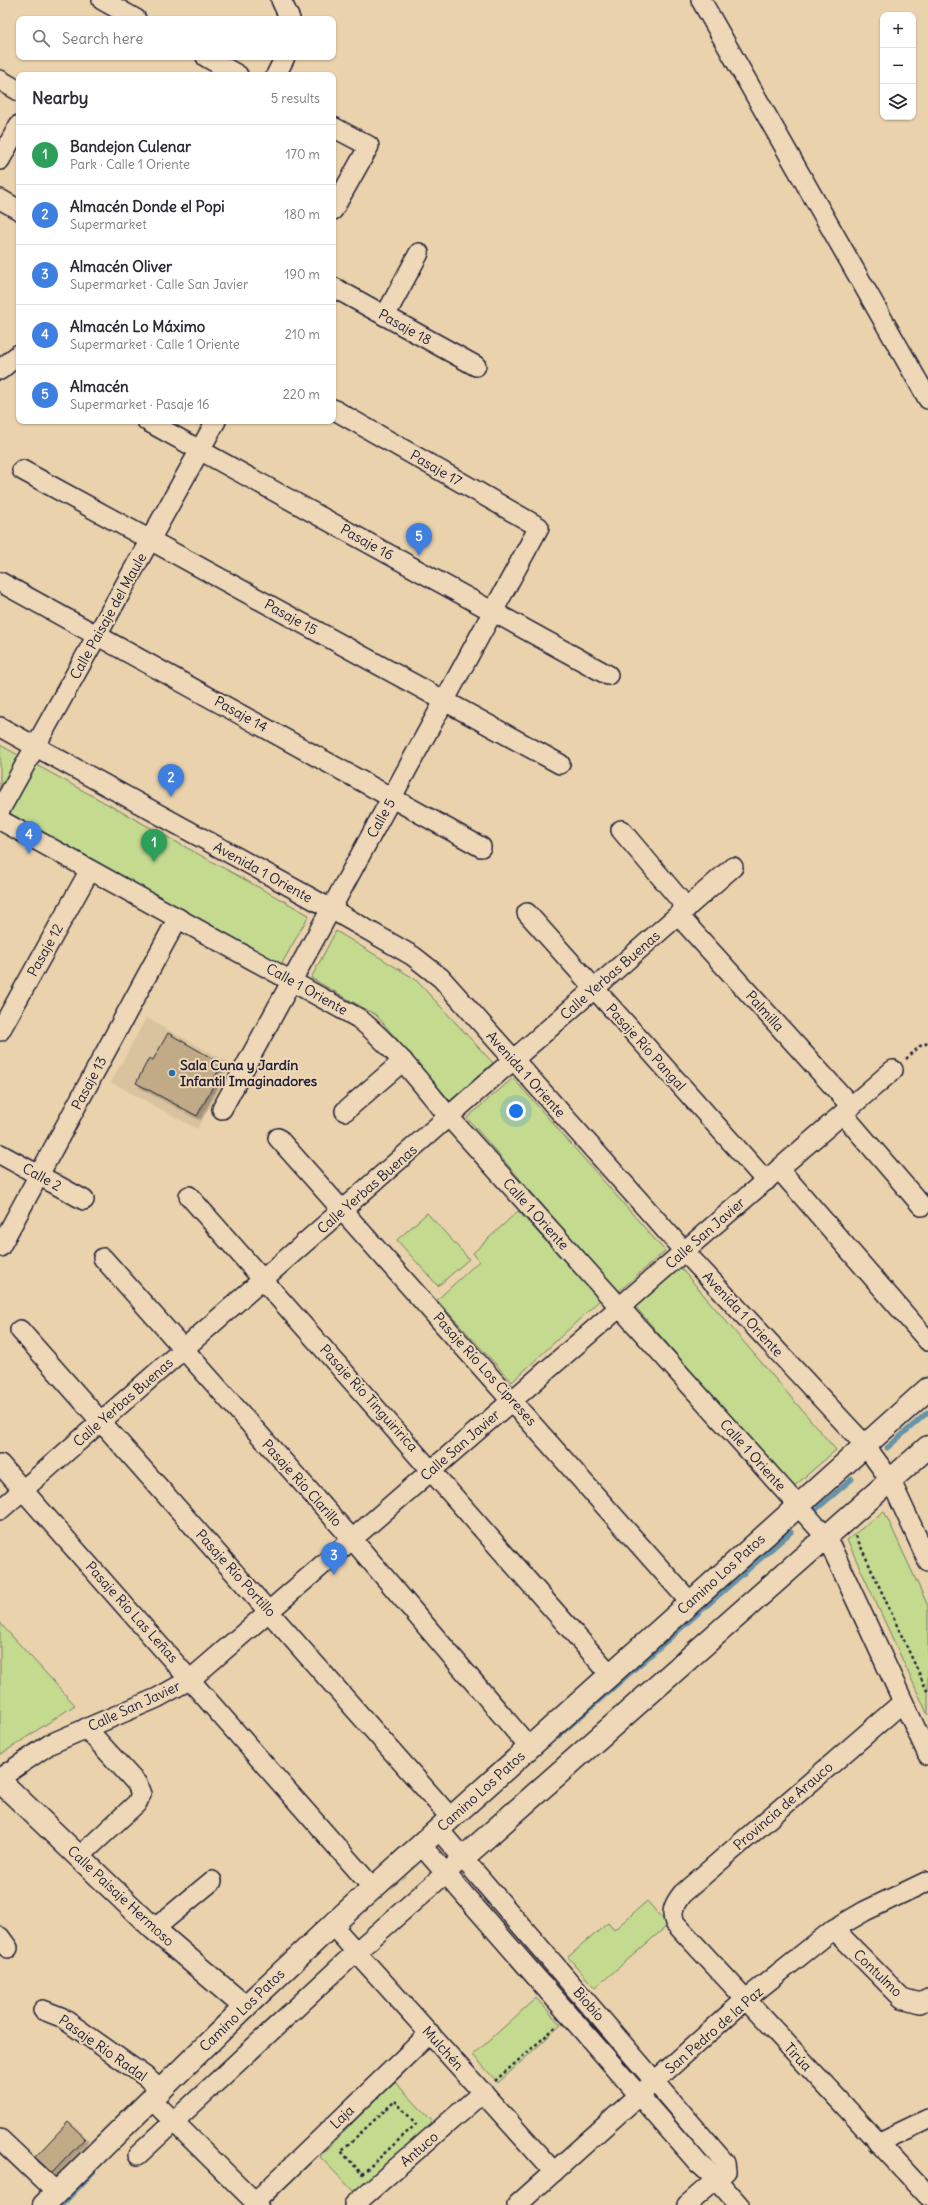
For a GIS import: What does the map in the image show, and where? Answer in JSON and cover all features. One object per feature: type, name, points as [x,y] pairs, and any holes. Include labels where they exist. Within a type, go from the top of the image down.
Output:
[{"type":"street","points":[[102,0],[131,16]]},
{"type":"street","points":[[280,0],[288,16]]},
{"type":"street","points":[[701,0],[928,399]]},
{"type":"street","points":[[211,60],[233,72]]},
{"type":"street","points":[[278,72],[284,60]]},
{"type":"street","points":[[0,80],[16,89]]},
{"type":"street","points":[[336,129],[368,146],[336,205]]},
{"type":"street","points":[[0,160],[16,131]]},
{"type":"street","points":[[0,199],[16,208]]},
{"type":"street","points":[[385,316],[419,253]]},
{"type":"street","name":"Pasaje 18","points":[[336,289],[476,366]]},
{"type":"street","points":[[0,370],[16,357]]},
{"type":"street","name":"Pasaje 17","points":[[336,411],[539,527]]},
{"type":"street","name":"Pasaje 16","points":[[152,424],[608,675]]},
{"type":"street","name":"Calle Paisaje del Maule","points":[[0,810],[214,424]]},
{"type":"street","name":"Pasaje 15","points":[[22,470],[560,764]]},
{"type":"street","name":"Calle 5","points":[[222,1109],[539,527]]},
{"type":"street","name":"Pasaje 14","points":[[0,582],[481,847]]},
{"type":"street","name":"Avenida 1 Oriente","points":[[0,728],[331,909],[426,965],[441,978],[684,1251],[865,1445],[891,1481],[928,1561]]},
{"type":"street","name":"Calle 1 Oriente","points":[[0,820],[358,1018],[403,1061],[449,1117],[827,1538],[928,1755]]},
{"type":"street","name":"Palmilla","points":[[621,830],[682,912],[847,1110],[922,1206]]},
{"type":"street","name":"Calle Yerbas Buenas","points":[[0,1510],[733,867]]},
{"type":"street","name":"Pasaje 12","points":[[0,1031],[90,870]]},
{"type":"street","name":"Pasaje Río Pangal","points":[[527,913],[594,989],[928,1341]]},
{"type":"street","name":"Pasaje 13","points":[[0,1247],[178,918]]},
{"type":"street","points":[[345,1111],[403,1061]]},
{"type":"street","name":"Calle San Javier","points":[[0,1780],[50,1744],[157,1698],[191,1679],[893,1070]]},
{"type":"street","name":"Pasaje Río Los Cipreses","points":[[278,1138],[690,1602]]},
{"type":"street","name":"Calle 2","points":[[0,1154],[84,1200]]},
{"type":"street","name":"Pasaje Río Tinguiririca","points":[[189,1196],[432,1470],[610,1674]]},
{"type":"street","name":"Pasaje Río Clarillo","points":[[103,1258],[352,1539],[529,1747]]},
{"type":"street","name":"Pasaje Río Portillo","points":[[20,1330],[270,1610],[445,1823]]},
{"type":"street","name":"Camino Los Patos","points":[[50,2199],[245,2007],[332,1925],[928,1389]]},
{"type":"street","points":[[138,2155],[356,1952],[827,1538],[928,1447]]},
{"type":"street","name":"Pasaje Río Las Leñas","points":[[0,1464],[191,1679],[373,1888]]},
{"type":"street","name":"Provincia de Arauco","points":[[672,1916],[673,1908],[682,1894],[903,1702]]},
{"type":"street","points":[[79,1857],[137,1803],[141,1794],[137,1784],[86,1728]]},
{"type":"street","name":"Calle Paisaje Hermoso","points":[[0,1780],[154,1929],[245,2007]]},
{"type":"street","name":"Biobío","points":[[445,1823],[463,1858],[726,2163],[726,2171],[716,2179]]},
{"type":"street","name":"Biobío","points":[[421,1844],[698,2163],[716,2179],[739,2205]]},
{"type":"street","points":[[154,1929],[212,1881]]},
{"type":"street","name":"San Pedro de la Paz","points":[[518,2205],[745,2000],[834,1929],[864,1911],[928,1881]]},
{"type":"street","name":"Tirúa","points":[[672,1916],[675,1923],[745,2000],[928,2196]]},
{"type":"street","name":"Mulchén","points":[[332,1925],[554,2172]]},
{"type":"street","name":"Contulmo","points":[[834,1929],[902,1998],[920,2003],[928,1999]]},
{"type":"street","name":"Pasaje Río Radal","points":[[43,2010],[61,2017],[146,2077],[174,2121],[257,2204]]},
{"type":"street","name":"Laja","points":[[257,2204],[430,2033]]},
{"type":"street","name":"Antuco","points":[[354,2205],[483,2092]]},
{"type":"street","points":[[878,2143],[928,2119]]},
{"type":"street","points":[[0,2139],[50,2199]]},
{"type":"street","points":[[688,2205],[716,2179]]},
{"type":"path","points":[[893,1070],[920,1046],[928,1043]]},
{"type":"path","points":[[848,1519],[928,1693]]},
{"type":"path","points":[[483,2092],[570,2016]]},
{"type":"path","points":[[395,2101],[416,2124],[362,2174],[341,2151],[395,2101]]},
{"type":"shaded area","name":"Sala Cuna y Jardín Infantil Imaginadores","points":[[146,1018],[232,1064],[197,1129],[111,1082]]},
{"type":"green space","points":[[0,745],[309,915],[281,965],[0,810]]},
{"type":"green space","points":[[336,931],[415,979],[493,1063],[450,1101],[376,1015],[311,978]]},
{"type":"green space","points":[[513,1078],[665,1251],[618,1292],[467,1118]]},
{"type":"green space","points":[[518,1211],[600,1300],[512,1382],[437,1300],[479,1261],[473,1253]]},
{"type":"green space","points":[[427,1213],[469,1259],[438,1286],[397,1240]]},
{"type":"green space","points":[[679,1266],[836,1450],[792,1488],[634,1305]]},
{"type":"green space","points":[[884,1511],[928,1606],[928,1715],[847,1540]]},
{"type":"green space","points":[[0,1623],[75,1705],[0,1755]]},
{"type":"green space","points":[[647,1901],[668,1925],[595,1988],[568,1957],[608,1923],[614,1930]]},
{"type":"green space","points":[[536,1998],[561,2025],[498,2083],[473,2055]]},
{"type":"green space","points":[[393,2080],[437,2126],[357,2195],[320,2157]]},
{"type":"building","points":[[168,1033],[222,1064],[215,1077],[217,1079],[197,1116],[136,1083],[149,1058],[153,1060]]},
{"type":"building","points":[[68,2122],[85,2138],[52,2173],[35,2157]]},
{"type":"waterway","points":[[887,1448],[928,1412]]},
{"type":"waterway","points":[[812,1513],[852,1479]]},
{"type":"waterway","points":[[556,1738],[791,1532]]},
{"type":"waterway","points":[[62,2205],[96,2169]]},
{"type":"place","name":"Almacén","points":[[419,556]]},
{"type":"place","name":"Almacén Donde el Popi","points":[[171,797]]},
{"type":"place","name":"Almacén Lo Máximo","points":[[29,854]]},
{"type":"place","name":"Bandejon Culenar","points":[[154,862]]},
{"type":"place","name":"Sala Cuna y Jardín Infantil Imaginadores","points":[[172,1073]]},
{"type":"place","name":"Almacén Oliver","points":[[334,1575]]}]
